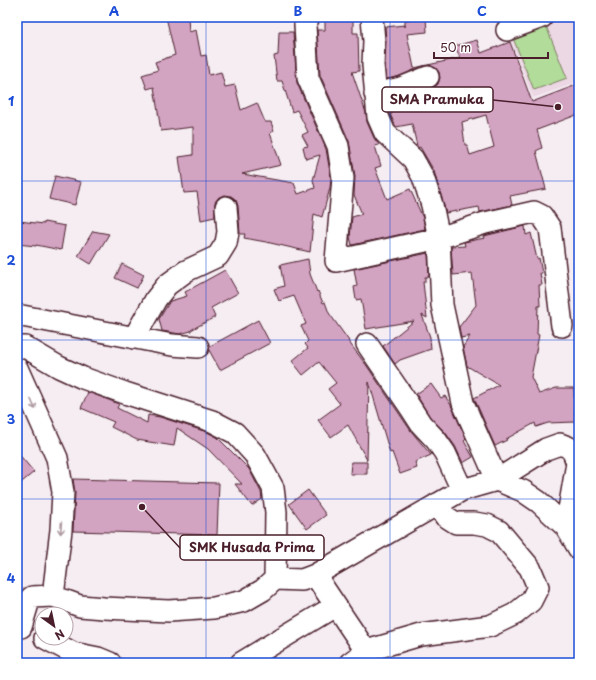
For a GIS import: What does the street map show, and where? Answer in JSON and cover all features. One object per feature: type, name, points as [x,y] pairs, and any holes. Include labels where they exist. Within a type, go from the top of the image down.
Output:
[{"type":"street","points":[[309,17],[305,25],[308,78],[338,146],[343,178],[336,261],[439,238],[485,223],[534,212],[542,216],[550,228],[562,326]]},
{"type":"street","points":[[372,17],[374,41],[373,65],[378,117],[385,133],[413,159],[423,177],[432,205],[439,238],[442,305],[463,403],[497,480],[523,491],[539,502],[566,527],[579,549]]},
{"type":"street","points":[[507,30],[542,17]]},
{"type":"street","points":[[375,94],[401,88],[428,77]]},
{"type":"street","points":[[134,338],[156,299],[167,286],[186,271],[218,256],[226,243],[228,232],[226,207]]},
{"type":"street","points":[[17,315],[172,345],[198,347]]},
{"type":"street","points":[[367,344],[417,418],[445,453],[462,490]]},
{"type":"street","points":[[17,346],[25,347],[59,367],[83,378],[212,421],[235,432],[255,455],[273,488],[276,512],[275,579]]},
{"type":"street","points":[[17,368],[57,458],[63,492],[61,530],[53,596]]},
{"type":"street","points":[[34,633],[19,626],[28,600],[32,597],[53,596],[80,606],[169,611],[214,608],[244,601],[263,590],[275,579],[302,580],[315,575],[462,490],[497,480],[546,449],[560,444],[568,447],[573,452],[577,463],[566,527]]},
{"type":"street","points":[[315,575],[335,606],[358,657],[421,635],[490,626],[515,614],[531,601],[538,587],[530,568],[499,531],[487,525],[456,523],[445,516],[437,504]]},
{"type":"street","points":[[241,663],[335,606]]},
{"type":"street","points":[[58,646],[78,658],[98,658],[110,663]]},
{"type":"shaded area","points":[[542,17],[579,17],[579,82],[533,98],[507,30]]},
{"type":"green space","points":[[546,26],[567,78],[534,90],[513,38]]},
{"type":"building","points":[[166,17],[188,17],[189,32],[196,30],[201,56],[206,55],[209,75],[221,72],[225,87],[235,85],[241,110],[257,103],[265,122],[271,122],[274,131],[270,133],[281,165],[242,174],[294,183],[298,194],[315,188],[313,180],[320,155],[306,159],[303,147],[308,146],[302,135],[308,132],[297,110],[292,112],[282,81],[277,81],[274,56],[278,55],[279,32],[293,32],[297,83],[326,149],[331,178],[330,188],[322,217],[314,214],[310,252],[244,238],[245,234],[240,234],[238,206],[236,200],[231,196],[225,195],[219,197],[215,202],[215,217],[201,220],[197,192],[184,193],[179,157],[193,155],[193,127],[161,131],[154,87],[147,89],[142,75],[158,70],[155,62],[175,55]]},
{"type":"building","points":[[325,17],[353,17],[353,33],[358,33],[359,71],[352,72],[366,113],[367,122],[379,145],[375,146],[381,166],[375,168],[387,199],[410,189],[423,218],[425,229],[352,245],[350,237],[352,217],[362,214],[354,195],[355,176],[349,141],[320,75],[317,30],[325,30]]},
{"type":"building","points":[[426,18],[427,32],[407,34],[414,68],[423,66],[397,77],[387,79],[385,65],[385,27],[405,25],[405,20]]},
{"type":"building","points":[[477,40],[481,53],[510,42],[532,102],[579,84],[579,114],[537,130],[542,148],[536,151],[546,189],[510,196],[512,205],[480,212],[479,207],[446,213],[434,171],[420,147],[418,148],[417,146],[412,124],[396,127],[390,114],[392,114],[391,103],[406,99],[433,88],[438,84],[440,78],[439,72],[436,68],[429,65],[424,66],[460,58],[455,46]],"holes":[[[486,115],[494,147],[470,155],[467,145],[465,145],[462,122]]]},
{"type":"building","points":[[55,176],[81,182],[75,205],[49,199]]},
{"type":"building","points":[[19,221],[44,224],[44,222],[65,226],[61,250],[36,245],[17,244]]},
{"type":"building","points":[[525,226],[526,235],[531,233],[542,273],[540,273],[542,285],[539,285],[540,306],[538,306],[537,334],[539,335],[531,377],[539,394],[556,388],[574,388],[575,422],[548,423],[536,427],[535,423],[495,446],[474,398],[499,385],[467,366],[463,347],[470,336],[461,338],[459,327],[476,305],[472,273],[453,275],[451,247],[465,246],[464,242],[485,238],[484,236]]},
{"type":"building","points":[[93,231],[109,234],[91,264],[78,256]]},
{"type":"building","points":[[428,253],[429,277],[425,277],[425,282],[423,282],[427,318],[422,315],[430,337],[431,349],[400,360],[395,364],[383,346],[414,321],[366,329],[361,299],[356,300],[354,287],[357,286],[354,269]]},
{"type":"building","points":[[308,259],[310,274],[317,292],[318,291],[323,303],[325,302],[329,313],[411,431],[431,455],[415,462],[417,468],[400,474],[392,452],[390,453],[369,382],[367,460],[348,425],[331,437],[318,420],[340,404],[328,389],[336,383],[319,362],[303,375],[292,361],[308,348],[305,344],[308,341],[301,326],[306,324],[294,296],[279,301],[274,289],[284,286],[280,265]]},
{"type":"building","points":[[122,264],[144,275],[137,288],[115,278]]},
{"type":"building","points":[[225,270],[238,293],[211,308],[215,317],[191,331],[180,334],[162,331],[159,319],[170,301],[187,296],[185,292]]},
{"type":"building","points":[[258,320],[270,343],[220,370],[209,350],[210,346]]},
{"type":"building","points":[[431,384],[441,398],[445,396],[451,405],[466,439],[464,441],[473,457],[463,463],[455,446],[445,432],[430,417],[416,394]]},
{"type":"building","points":[[88,392],[119,404],[117,408],[147,423],[148,415],[160,417],[207,432],[217,437],[249,469],[261,492],[262,499],[252,506],[235,484],[242,484],[208,449],[177,428],[174,446],[137,440],[111,427],[114,422],[81,408]]},
{"type":"building","points":[[17,452],[34,472],[17,486]]},
{"type":"building","points":[[351,462],[367,462],[367,474],[350,474]]},
{"type":"building","points":[[73,479],[219,483],[217,535],[73,531],[75,493]]},
{"type":"building","points":[[308,490],[326,515],[307,529],[289,504]]},
{"type":"place","name":"SMA Pramuka","points":[[558,107]]},
{"type":"place","name":"SMK Husada Prima","points":[[142,507]]}]
